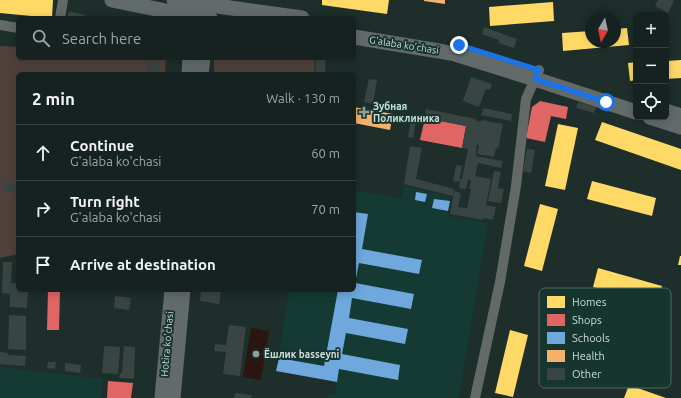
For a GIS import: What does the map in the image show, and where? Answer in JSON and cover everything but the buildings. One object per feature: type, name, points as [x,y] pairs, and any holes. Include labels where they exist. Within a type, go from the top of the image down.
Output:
[{"type":"main road","points":[[112,0],[202,11],[273,16]]},
{"type":"main road","name":"G'alaba ko'chasi","points":[[356,27],[437,40],[459,45],[633,111]]},
{"type":"main road","name":"G'alaba ko'chasi","points":[[356,37],[455,54],[537,74],[633,100]]},
{"type":"main road","points":[[189,72],[190,60]]},
{"type":"main road","points":[[201,72],[203,60]]},
{"type":"main road","points":[[669,112],[681,116]]},
{"type":"main road","points":[[659,120],[681,127]]},
{"type":"main road","name":"Hotira ko'chasi","points":[[162,398],[172,292]]},
{"type":"main road","name":"Hotira ko'chasi","points":[[173,398],[183,292]]},
{"type":"street","points":[[60,16],[63,0]]},
{"type":"street","points":[[0,25],[16,28]]},
{"type":"street","points":[[475,398],[500,282],[516,186],[526,99],[537,74]]},
{"type":"shaded area","points":[[0,46],[16,47],[16,60],[166,60],[165,72],[16,72],[16,254],[0,258]]},
{"type":"shaded area","points":[[214,60],[315,60],[314,72],[214,72]]},
{"type":"shaded area","points":[[404,186],[451,197],[448,216],[488,223],[459,398],[327,398],[328,394],[335,394],[339,369],[279,358],[289,292],[356,292],[356,190],[402,198]]},
{"type":"shaded area","name":"Ёшлик basseyni","points":[[251,328],[269,331],[261,380],[243,377]]},
{"type":"shaded area","points":[[0,367],[103,379],[101,398],[0,398]]},
{"type":"place","name":"Зубная Поликлиника","points":[[364,112]]},
{"type":"place","name":"Ёшлик basseyni","points":[[256,354]]},
{"type":"route","points":[[459,45],[539,70],[535,79],[606,102]]}]
